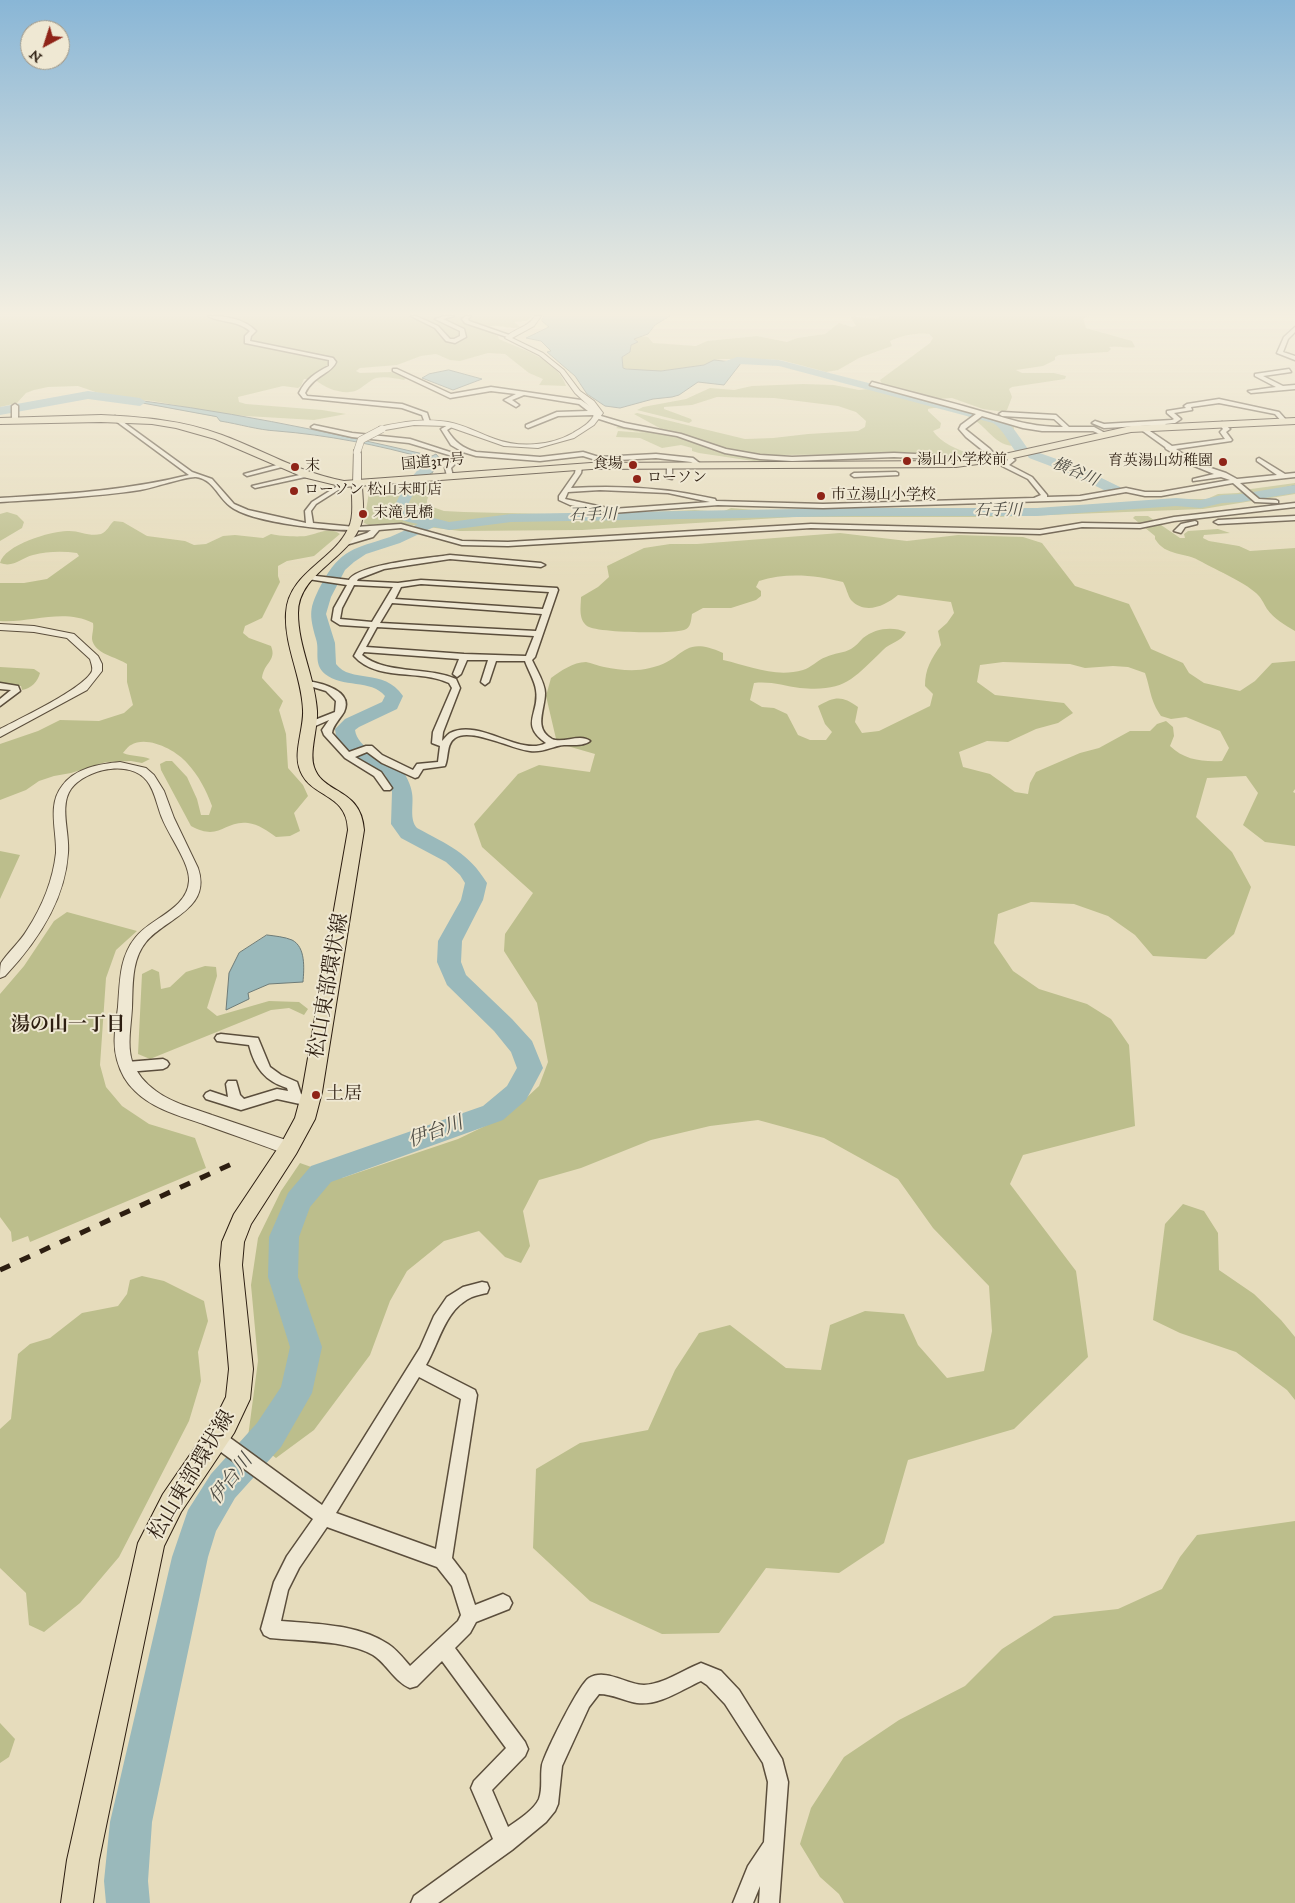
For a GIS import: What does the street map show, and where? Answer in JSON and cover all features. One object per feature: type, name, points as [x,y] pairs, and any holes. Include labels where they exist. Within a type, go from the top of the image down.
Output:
[{"type":"highway","name":"国道317号","points":[[0,420],[15,413],[115,418],[164,423],[195,429],[331,483],[350,484],[579,467],[595,462],[669,466],[699,465],[852,470],[956,464],[1009,457],[1104,434],[1162,425],[1290,421]]},
{"type":"main road","points":[[350,484],[357,523],[350,536]]},
{"type":"main road","name":"松山東部環状線","points":[[76,1903],[83,1860],[152,1543],[172,1503],[216,1438],[238,1399],[241,1370],[231,1265],[233,1242],[242,1220],[289,1148],[305,1119],[302,1099],[356,836],[352,811],[346,803],[316,781],[306,765],[310,725],[309,695],[297,650],[292,611],[298,591],[313,578],[350,536]]},
{"type":"street","points":[[379,405],[419,410],[425,414],[427,422]]},
{"type":"street","points":[[587,405],[596,415]]},
{"type":"street","points":[[310,524],[308,511],[314,503],[350,484],[361,440],[382,429],[427,422],[452,425],[504,444],[553,444],[570,438],[596,415],[597,409],[592,405]]},
{"type":"street","points":[[951,405],[1023,426],[1042,429],[1094,429],[1104,434]]},
{"type":"street","points":[[966,405],[1001,414],[1056,417],[1067,428]]},
{"type":"street","points":[[1095,423],[1104,426],[1162,425],[1177,421],[1176,416],[1169,412],[1190,410],[1187,406],[1194,405]]},
{"type":"street","points":[[1237,405],[1277,412],[1290,421]]},
{"type":"street","points":[[528,426],[557,414],[596,415],[624,426],[652,429],[679,435],[725,451],[760,457],[792,459],[894,455],[935,457],[956,464]]},
{"type":"street","points":[[981,414],[962,428],[966,436],[989,451],[991,456],[996,459]]},
{"type":"street","points":[[115,418],[190,473],[210,480],[238,510],[288,523],[310,524],[350,536],[370,534],[377,528]]},
{"type":"street","points":[[1168,448],[1229,440],[1222,432],[1227,429],[1222,424]]},
{"type":"street","points":[[452,425],[444,429],[453,444],[469,452],[540,458],[583,454],[595,462],[656,456],[693,460],[699,465]]},
{"type":"street","points":[[314,427],[352,435],[410,441],[451,454],[456,456],[457,459],[448,468],[447,477]]},
{"type":"street","points":[[1142,428],[1168,448],[1194,464],[1224,474],[1236,481],[1242,489],[1257,501],[1265,503],[1295,501]]},
{"type":"street","points":[[1009,457],[1012,460],[1004,465],[1030,478],[1046,496]]},
{"type":"street","points":[[1165,461],[1182,457]]},
{"type":"street","points":[[1260,460],[1283,476]]},
{"type":"street","points":[[247,474],[284,465]]},
{"type":"street","points":[[669,466],[670,478]]},
{"type":"street","points":[[579,467],[578,473],[562,496],[565,502],[612,511],[718,503],[775,506]]},
{"type":"street","points":[[858,485],[852,470],[896,474]]},
{"type":"street","points":[[1195,480],[1224,474]]},
{"type":"street","points":[[0,500],[99,494],[152,486],[195,475]]},
{"type":"street","points":[[255,486],[308,475]]},
{"type":"street","points":[[350,536],[391,526],[409,528],[462,544],[508,544],[827,515],[1089,497],[1126,490],[1145,494],[1162,494],[1236,481],[1295,475]]},
{"type":"street","points":[[566,490],[600,488],[668,491],[707,499],[775,506],[933,530],[1040,532],[1082,524],[1147,525],[1174,518],[1295,505]]},
{"type":"street","points":[[1034,500],[1046,496],[1064,499]]},
{"type":"street","points":[[1178,531],[1183,525],[1191,523],[1295,518]]},
{"type":"street","points":[[540,634],[340,623],[336,620],[338,608],[355,577],[383,566],[450,557],[541,564]]},
{"type":"street","points":[[313,578],[352,583],[398,585],[438,582],[554,590],[540,634],[531,657],[528,659],[464,657],[361,649]]},
{"type":"street","points":[[398,585],[390,602],[374,624],[358,656],[372,666],[385,669],[432,672],[453,681],[456,688],[438,732],[437,743],[445,745]]},
{"type":"street","points":[[390,602],[546,612]]},
{"type":"street","points":[[0,627],[34,629],[70,636],[94,658],[97,664],[97,671],[83,688],[0,734]]},
{"type":"street","points":[[456,674],[464,657]]},
{"type":"street","points":[[485,682],[493,658]]},
{"type":"street","points":[[528,659],[541,692],[536,725],[539,734],[552,743]]},
{"type":"street","points":[[307,684],[322,685],[335,694],[341,702],[341,708],[327,733],[350,755],[381,776],[387,788]]},
{"type":"street","points":[[0,686],[15,688],[16,691],[0,703]]},
{"type":"street","points":[[310,725],[336,714]]},
{"type":"street","points":[[350,755],[369,748],[374,754],[389,764],[406,769],[415,775],[420,766],[442,764],[445,745],[450,737],[463,732],[537,749],[552,743],[585,741]]},
{"type":"street","points":[[0,973],[30,936],[48,904],[56,882],[62,855],[63,833],[59,804],[66,788],[73,780],[83,774],[109,766],[128,766],[143,770],[150,776],[155,785],[192,870],[195,883],[184,905],[142,938],[129,960],[122,1046],[127,1067],[139,1086],[173,1108],[289,1148]]},
{"type":"street","points":[[220,1038],[254,1041],[259,1062],[266,1072],[281,1082],[293,1085],[302,1099]]},
{"type":"street","points":[[127,1067],[163,1064]]},
{"type":"street","points":[[232,1084],[234,1097],[241,1105]]},
{"type":"street","points":[[210,1096],[232,1104],[241,1105],[277,1094],[302,1099]]},
{"type":"street","points":[[482,1288],[468,1292],[452,1302],[439,1321],[425,1353],[324,1517],[293,1562],[280,1588],[270,1630],[310,1633],[363,1642],[380,1650],[410,1679],[464,1627],[470,1616],[503,1603]]},
{"type":"street","points":[[416,1367],[469,1395],[442,1560]]},
{"type":"street","points":[[216,1438],[257,1470],[324,1517],[442,1560],[459,1581],[470,1616]]},
{"type":"street","points":[[443,1647],[518,1749],[481,1788],[505,1843]]},
{"type":"street","points":[[421,1903],[505,1843],[539,1815],[548,1804],[552,1786],[552,1765],[582,1700],[594,1685],[606,1683],[640,1694],[656,1692],[686,1677],[701,1672],[714,1678],[732,1698],[772,1759],[778,1782],[769,1903]]},
{"type":"street","points":[[743,1903],[755,1873],[774,1842]]},
{"type":"green space","points":[[174,405],[256,405],[322,410],[346,414],[314,420],[229,415]]},
{"type":"green space","points":[[655,405],[693,405],[664,407],[664,409],[692,421],[689,423],[637,410]]},
{"type":"green space","points":[[828,405],[941,405],[961,410],[1010,417],[1011,421],[1005,423],[1014,427],[1014,435],[1022,445],[1014,446],[1002,443],[971,418],[953,410],[939,408],[928,409],[941,423],[940,428],[933,431],[945,442],[970,454],[970,457],[964,459],[907,454],[772,455],[767,463],[755,463],[753,461],[699,453],[692,451],[692,448],[681,445],[662,448],[640,438],[616,437],[618,431],[645,433],[616,428],[619,426],[665,431],[634,414],[637,413],[745,439],[858,431],[865,427],[866,421],[856,412]]},
{"type":"green space","points":[[971,405],[1009,405],[1004,412],[983,409]]},
{"type":"green space","points":[[433,472],[433,484],[427,505],[444,511],[464,512],[587,515],[695,510],[722,512],[731,508],[778,512],[1078,508],[1175,499],[1207,499],[1218,494],[1238,493],[1251,489],[1295,483],[1295,486],[1253,495],[1218,497],[1212,502],[1295,492],[1295,494],[1203,509],[997,517],[794,517],[582,530],[460,531],[395,523],[369,525],[364,523],[369,492],[383,491],[387,496],[420,473],[417,483]]},
{"type":"green space","points":[[7,512],[17,515],[24,522],[22,528],[0,541],[0,514]]},
{"type":"green space","points":[[1135,516],[1148,516],[1180,538],[1185,538],[1184,534],[1188,531],[1218,529],[1230,533],[1204,535],[1203,538],[1209,541],[1239,546],[1250,551],[1295,548],[1295,631],[1273,616],[1258,595],[1245,585],[1195,559],[1164,549],[1159,545],[1155,536],[1133,518]]},
{"type":"green space","points":[[114,521],[123,522],[147,536],[185,541],[194,545],[206,544],[223,536],[235,535],[263,538],[271,534],[302,536],[323,531],[340,534],[314,556],[287,561],[278,566],[280,582],[262,618],[245,626],[243,633],[249,638],[271,646],[272,655],[262,678],[283,701],[279,710],[286,734],[288,768],[303,785],[308,796],[294,813],[300,831],[290,836],[276,837],[259,826],[248,823],[233,824],[209,832],[191,826],[161,770],[160,764],[172,761],[187,777],[197,799],[201,815],[209,815],[212,806],[202,783],[191,768],[176,753],[161,745],[145,742],[138,742],[130,746],[123,753],[150,759],[142,763],[131,761],[106,762],[39,781],[26,790],[0,800],[0,744],[38,731],[60,720],[99,721],[124,713],[133,705],[127,682],[127,664],[101,652],[97,648],[92,639],[93,623],[82,619],[59,616],[0,621],[0,583],[24,583],[47,579],[79,556],[77,553],[44,553],[29,556],[9,564],[0,563],[3,556],[10,550],[29,540],[50,533],[67,531],[92,535],[101,534]]},
{"type":"green space","points":[[840,533],[907,541],[958,535],[1023,537],[1042,543],[1075,586],[1129,604],[1151,649],[1183,663],[1189,673],[1204,683],[1240,691],[1255,681],[1272,663],[1295,661],[1295,789],[1293,792],[1295,793],[1295,846],[1265,842],[1243,825],[1258,793],[1246,776],[1207,778],[1196,817],[1232,852],[1251,887],[1234,934],[1206,959],[1153,956],[1135,935],[1108,916],[1074,904],[1031,902],[998,914],[994,943],[1013,971],[1039,989],[1087,1004],[1111,1019],[1129,1045],[1135,1126],[1023,1155],[1010,1184],[1076,1271],[1088,1357],[1014,1429],[908,1460],[884,1543],[839,1573],[766,1568],[719,1633],[662,1634],[590,1601],[533,1548],[536,1469],[580,1443],[648,1430],[675,1370],[699,1333],[730,1325],[786,1368],[821,1370],[830,1325],[865,1311],[904,1314],[918,1345],[947,1378],[984,1371],[992,1331],[989,1286],[933,1228],[898,1179],[824,1138],[758,1120],[710,1126],[651,1140],[581,1168],[539,1180],[523,1211],[530,1246],[521,1263],[505,1257],[479,1231],[444,1241],[407,1271],[390,1301],[370,1355],[314,1430],[276,1458],[248,1437],[258,1361],[251,1285],[258,1238],[281,1191],[300,1163],[342,1178],[458,1139],[508,1115],[539,1086],[548,1062],[537,1003],[504,951],[505,934],[533,893],[482,847],[474,824],[518,774],[539,765],[590,772],[595,754],[557,743],[546,696],[551,678],[567,667],[581,662],[621,670],[644,669],[662,665],[684,651],[699,646],[723,653],[723,660],[773,672],[793,672],[806,669],[823,658],[851,649],[873,632],[895,629],[906,632],[901,638],[886,647],[864,669],[847,681],[828,688],[815,689],[772,683],[754,683],[750,700],[762,707],[774,708],[787,714],[798,735],[810,740],[826,740],[832,732],[825,724],[818,706],[830,700],[843,699],[858,707],[855,722],[862,733],[879,731],[930,706],[933,694],[925,686],[927,669],[941,645],[938,631],[954,613],[951,602],[898,595],[887,603],[875,607],[862,607],[851,600],[843,582],[812,576],[780,576],[759,581],[756,587],[761,591],[761,596],[756,600],[731,608],[703,608],[692,614],[689,626],[684,630],[665,632],[619,631],[594,628],[584,623],[581,612],[581,597],[598,587],[609,577],[607,566],[644,548],[670,544],[697,544]],"holes":[[[1003,662],[1070,664],[1085,668],[1128,667],[1145,673],[1153,700],[1161,716],[1171,719],[1186,717],[1220,731],[1229,748],[1222,761],[1194,759],[1175,751],[1170,746],[1174,736],[1173,727],[1166,721],[1157,724],[1150,731],[1130,731],[1099,748],[1080,753],[1036,772],[1030,783],[1028,794],[1015,792],[990,774],[963,767],[959,752],[987,741],[1008,742],[1036,729],[1058,723],[1073,713],[1064,703],[995,695],[977,682],[980,665]]]},
{"type":"green space","points":[[0,667],[34,669],[40,673],[34,684],[22,690],[21,686],[0,684]]},
{"type":"green space","points":[[0,851],[20,855],[0,899]]},
{"type":"green space","points":[[67,912],[137,931],[116,950],[106,978],[100,1065],[106,1087],[122,1106],[149,1124],[195,1138],[206,1168],[30,1242],[28,1236],[12,1242],[11,1232],[0,1217],[0,994],[24,966],[54,921]]},
{"type":"green space","points":[[205,966],[216,967],[217,976],[207,1008],[217,1016],[269,1001],[299,1002],[308,1009],[304,1015],[289,1008],[271,1010],[150,1059],[138,1054],[142,974],[152,969],[159,972],[161,989],[170,987],[186,972]]},
{"type":"green space","points":[[1183,1204],[1204,1211],[1218,1233],[1219,1270],[1254,1294],[1281,1320],[1295,1337],[1295,1400],[1287,1390],[1236,1352],[1180,1333],[1153,1320],[1165,1224]]},
{"type":"green space","points":[[142,1276],[164,1281],[204,1301],[208,1321],[198,1352],[201,1381],[189,1421],[119,1557],[80,1603],[44,1632],[29,1625],[26,1593],[0,1568],[0,1429],[11,1419],[18,1354],[30,1344],[50,1338],[82,1313],[118,1306],[127,1294],[130,1280]]},
{"type":"green space","points":[[1295,1521],[1295,1903],[844,1903],[839,1894],[820,1877],[800,1844],[811,1808],[844,1757],[899,1720],[965,1686],[1002,1649],[1054,1616],[1118,1609],[1162,1589],[1180,1557],[1197,1535]]},
{"type":"green space","points":[[0,1723],[15,1739],[9,1757],[0,1763]]},
{"type":"water","points":[[152,405],[169,405],[272,422],[432,456],[436,454],[441,460],[433,467],[433,472],[416,483],[422,470],[423,462],[428,459],[353,441],[256,428],[220,421],[217,417]]},
{"type":"water","points":[[603,405],[632,405],[620,408]]},
{"type":"water","points":[[1295,486],[1295,492],[1242,500],[1210,502],[1218,497],[1253,495]]},
{"type":"water","points":[[267,935],[286,938],[297,943],[303,959],[303,982],[269,984],[248,993],[249,999],[226,1010],[229,973],[239,953]]},
{"type":"waterway","name":"石手川","points":[[0,411],[34,405]]},
{"type":"waterway","name":"横谷川","points":[[934,405],[997,420],[1005,425],[1012,439],[1021,449]]},
{"type":"waterway","name":"横谷川","points":[[1034,455],[1074,470],[1115,490]]},
{"type":"waterway","name":"石手川","points":[[432,522],[407,517],[400,513],[403,500],[429,464],[435,460]]},
{"type":"waterway","name":"石手川","points":[[432,522],[449,526],[511,518],[855,512],[1037,512],[1176,502],[1201,504],[1222,499],[1241,498],[1295,489]]},
{"type":"waterway","name":"伊台川","points":[[128,1903],[126,1881],[131,1822],[190,1557],[201,1523],[223,1486],[269,1435],[296,1393],[306,1347],[283,1277],[284,1237],[298,1201],[321,1174],[493,1113],[517,1093],[530,1068],[523,1048],[503,1025],[456,979],[449,962],[450,941],[472,900],[476,883],[469,871],[454,857],[409,833],[402,824],[402,792],[394,772],[362,754],[346,736],[345,729],[352,723],[390,705],[394,696],[389,689],[382,685],[339,675],[329,668],[326,660],[326,643],[318,614],[320,604],[338,569],[348,558],[360,551],[395,540],[432,522]]},
{"type":"railway","points":[[0,1270],[238,1161]]},
{"type":"place","name":"湯山小学校前","points":[[907,461]]},
{"type":"place","name":"育英湯山幼稚園","points":[[1223,462]]},
{"type":"place","name":"食場","points":[[633,465]]},
{"type":"place","name":"末","points":[[295,467]]},
{"type":"place","name":"ローソン","points":[[637,479]]},
{"type":"place","name":"ローソン 松山末町店","points":[[294,491]]},
{"type":"place","name":"市立湯山小学校","points":[[821,496]]},
{"type":"place","name":"末滝見橋","points":[[363,514]]},
{"type":"place","name":"土居","points":[[316,1095]]},
{"type":"district","name":"湯の山一丁目","points":[[68,1026]]}]
